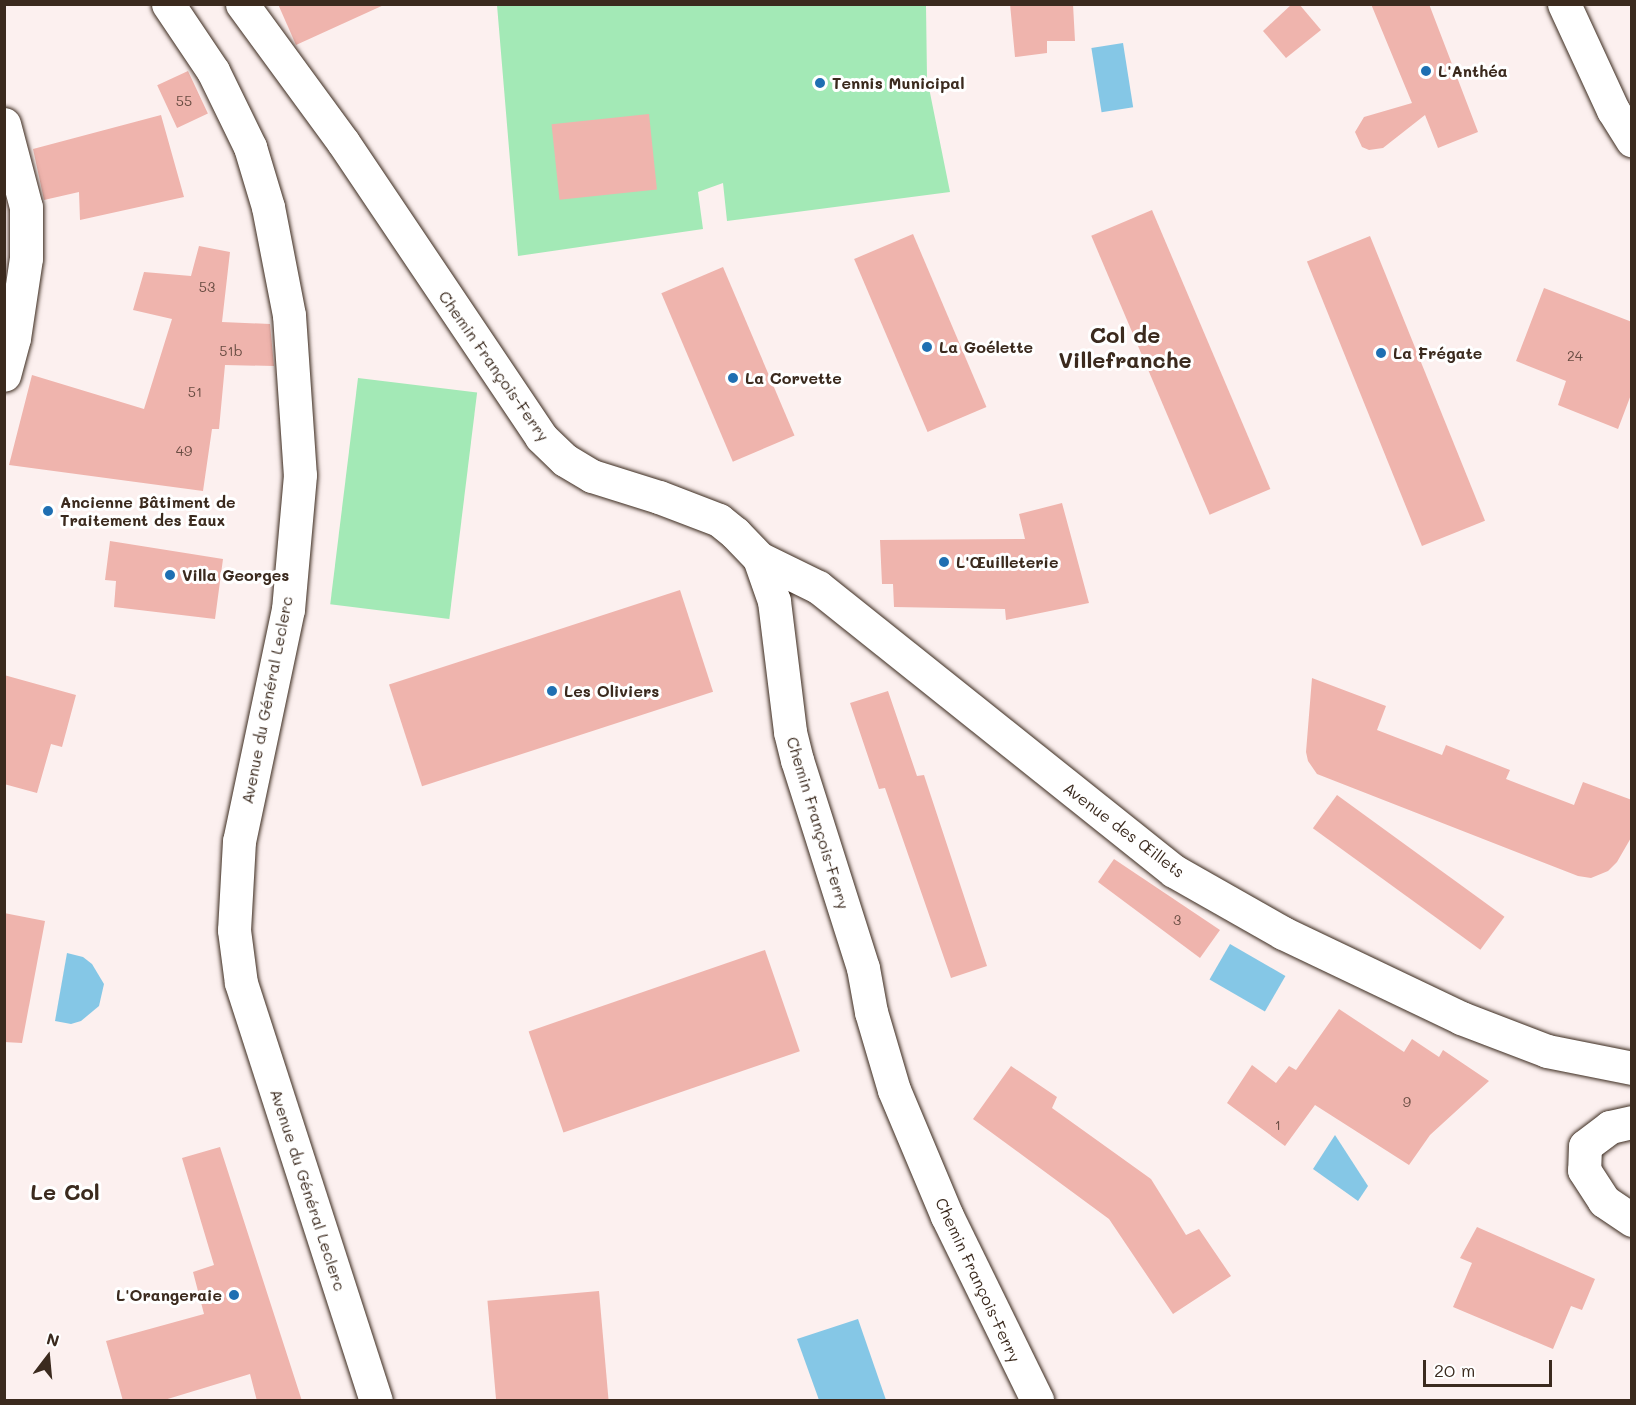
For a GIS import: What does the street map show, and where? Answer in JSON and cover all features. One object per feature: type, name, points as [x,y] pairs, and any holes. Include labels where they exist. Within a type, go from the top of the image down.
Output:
[{"type":"street","name":"Avenue du Général Leclerc","points":[[168,4],[213,71],[250,147],[268,207],[289,315],[299,486],[288,609],[239,841],[234,930],[241,983],[376,1401]]},
{"type":"street","points":[[1564,4],[1612,110],[1632,141]]},
{"type":"street","name":"Chemin François-Ferry","points":[[253,9],[541,437],[565,460],[592,476],[659,497],[718,520],[735,532],[759,558],[774,601],[794,751],[863,968],[871,1012],[894,1090],[947,1216],[1037,1401]]},
{"type":"street","points":[[4,124],[26,207],[26,258],[14,338],[4,375]]},
{"type":"street","name":"Avenue des Œillets","points":[[759,558],[818,587],[1174,871],[1283,933],[1461,1018],[1547,1051],[1632,1068]]},
{"type":"street","points":[[1632,1122],[1610,1127],[1585,1146],[1584,1170],[1604,1201],[1632,1220]]},
{"type":"green space","points":[[497,5],[926,5],[927,78],[950,192],[727,221],[723,183],[698,192],[703,229],[518,256]]},
{"type":"green space","points":[[358,378],[477,393],[449,619],[330,604]]},
{"type":"water","points":[[1123,43],[1133,107],[1102,112],[1091,48]]},
{"type":"water","points":[[1230,944],[1285,976],[1265,1012],[1210,980]]},
{"type":"water","points":[[67,953],[83,957],[92,964],[104,984],[99,1006],[81,1021],[71,1024],[55,1021]]},
{"type":"water","points":[[1335,1135],[1368,1186],[1358,1201],[1313,1169]]},
{"type":"water","points":[[858,1319],[886,1400],[819,1400],[797,1339]]},
{"type":"building","points":[[278,4],[386,4],[296,45]]},
{"type":"building","points":[[1010,4],[1073,4],[1075,41],[1047,41],[1047,53],[1015,57]]},
{"type":"building","points":[[1292,4],[1299,4],[1321,30],[1286,58],[1263,31]]},
{"type":"building","name":"L'Anthéa","points":[[1371,4],[1429,4],[1478,132],[1438,148],[1425,115],[1383,148],[1369,150],[1362,147],[1355,132],[1364,117],[1412,103]]},
{"type":"building","points":[[188,71],[208,114],[177,128],[157,85]]},
{"type":"building","points":[[649,114],[657,190],[559,200],[552,124]]},
{"type":"building","points":[[161,115],[184,197],[80,220],[79,192],[44,200],[33,149]]},
{"type":"building","points":[[1152,210],[1270,489],[1210,515],[1091,236]]},
{"type":"building","name":"La Goélette","points":[[913,234],[986,407],[928,432],[854,259]]},
{"type":"building","name":"La Frégate","points":[[1370,236],[1485,521],[1422,546],[1307,261]]},
{"type":"building","points":[[199,246],[230,252],[222,322],[270,324],[274,366],[225,365],[219,429],[212,429],[203,491],[9,465],[32,375],[144,409],[172,319],[133,310],[144,272],[191,276]]},
{"type":"building","name":"La Corvette","points":[[723,267],[795,435],[733,462],[661,293]]},
{"type":"building","points":[[1544,288],[1632,322],[1632,392],[1618,429],[1558,405],[1566,381],[1516,361]]},
{"type":"building","points":[[1062,503],[1089,603],[1006,620],[1005,609],[894,607],[893,584],[882,584],[880,540],[1025,539],[1019,514]]},
{"type":"building","name":"Villa Georges","points":[[110,541],[223,559],[215,619],[114,607],[116,581],[105,580]]},
{"type":"building","name":"Les Oliviers","points":[[680,590],[713,692],[422,786],[389,685]]},
{"type":"building","points":[[4,675],[76,695],[62,747],[51,744],[37,793],[4,784]]},
{"type":"building","points":[[1312,678],[1386,706],[1377,730],[1442,755],[1446,745],[1510,770],[1506,779],[1574,805],[1583,782],[1632,800],[1632,836],[1617,862],[1608,871],[1591,878],[1578,876],[1317,774],[1308,761],[1306,752]]},
{"type":"building","points":[[888,691],[917,776],[924,775],[987,966],[951,978],[885,788],[879,789],[850,703]]},
{"type":"building","points":[[1337,795],[1504,917],[1480,950],[1313,828]]},
{"type":"building","points":[[1114,859],[1220,930],[1200,958],[1098,882]]},
{"type":"building","points":[[4,913],[45,921],[22,1043],[4,1042]]},
{"type":"building","points":[[765,950],[800,1051],[563,1133],[529,1031]]},
{"type":"building","points":[[1339,1009],[1404,1052],[1412,1039],[1439,1057],[1443,1050],[1489,1081],[1430,1135],[1409,1165],[1315,1105],[1285,1146],[1227,1103],[1252,1065],[1276,1083],[1289,1066],[1296,1070]]},
{"type":"building","points":[[1011,1066],[1057,1097],[1052,1108],[1151,1179],[1186,1235],[1199,1229],[1231,1276],[1173,1314],[1109,1219],[973,1119]]},
{"type":"building","name":"L'Orangeraie","points":[[220,1147],[302,1401],[257,1401],[250,1374],[161,1401],[123,1401],[106,1341],[204,1314],[193,1272],[214,1265],[182,1158]]},
{"type":"building","points":[[1477,1227],[1595,1279],[1582,1310],[1571,1306],[1553,1349],[1453,1307],[1472,1263],[1460,1258]]},
{"type":"building","points":[[599,1291],[609,1400],[496,1400],[487,1301]]},
{"type":"place","name":"L'Anthéa","points":[[1426,71]]},
{"type":"place","name":"Tennis Municipal","points":[[820,83]]},
{"type":"place","name":"La Goélette","points":[[927,347]]},
{"type":"place","name":"La Frégate","points":[[1381,353]]},
{"type":"place","name":"La Corvette","points":[[733,378]]},
{"type":"place","name":"Ancienne Bâtiment de Traitement des Eaux","points":[[48,511]]},
{"type":"place","name":"L'Œuilleterie","points":[[944,562]]},
{"type":"place","name":"Villa Georges","points":[[170,575]]},
{"type":"place","name":"Les Oliviers","points":[[552,691]]},
{"type":"place","name":"L'Orangeraie","points":[[234,1295]]},
{"type":"district","name":"Col de Villefranche","points":[[1125,346]]},
{"type":"district","name":"Le Col","points":[[65,1192]]}]
